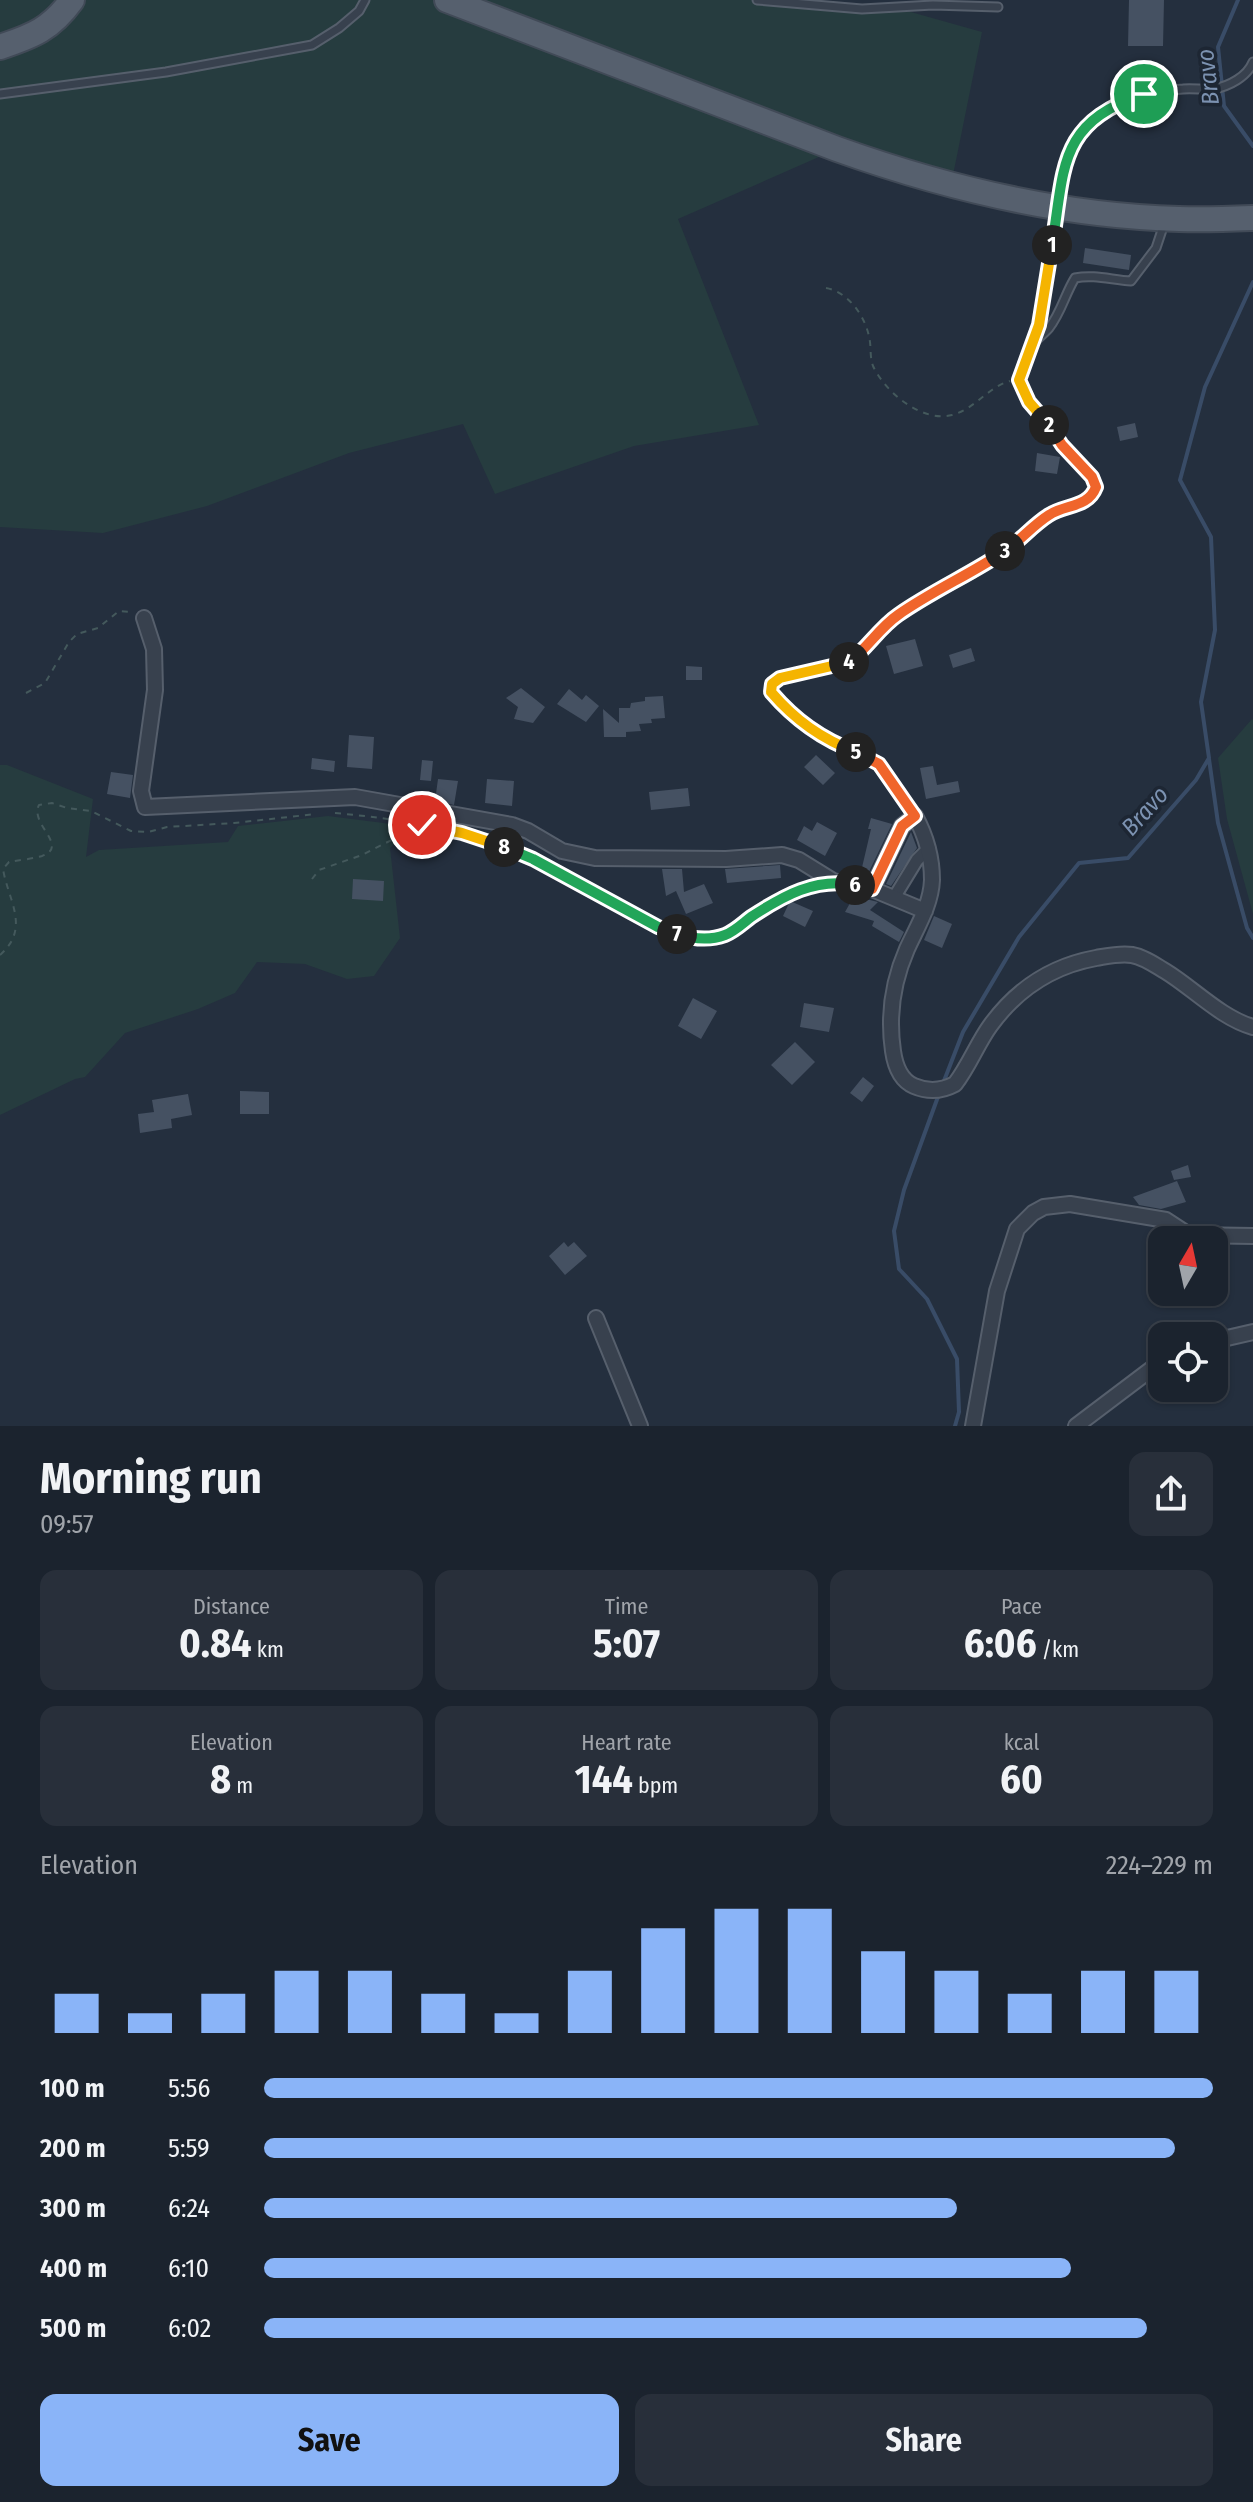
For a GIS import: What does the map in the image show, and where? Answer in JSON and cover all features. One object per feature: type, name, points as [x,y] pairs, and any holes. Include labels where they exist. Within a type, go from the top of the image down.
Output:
[{"type":"main road","points":[[0,47],[37,35],[62,15],[72,0]]},
{"type":"main road","points":[[447,0],[894,170],[951,185],[1075,209],[1166,218],[1253,218]]},
{"type":"street","points":[[144,618],[154,649],[155,690],[141,791],[145,807],[355,797],[512,825],[562,851],[578,855],[647,860],[782,855],[799,860],[833,881],[895,896],[925,911]]},
{"type":"street","points":[[872,889],[902,826],[915,816],[929,848],[932,882],[925,911],[899,974],[893,1002],[891,1039],[894,1059],[906,1081],[925,1089],[940,1090],[962,1075],[989,1027],[1020,992],[1043,976],[1081,961],[1117,954],[1149,961],[1231,1017],[1253,1027]]},
{"type":"street","points":[[895,896],[917,860],[929,848]]},
{"type":"street","points":[[973,1426],[997,1291],[1012,1239],[1023,1221],[1033,1213],[1044,1207],[1070,1204],[1166,1220],[1189,1235],[1253,1236]]},
{"type":"street","points":[[596,1318],[640,1426]]},
{"type":"street","points":[[1228,1338],[1253,1332]]},
{"type":"street","points":[[1076,1426],[1148,1372]]},
{"type":"lane","points":[[0,94],[166,72],[312,45],[339,28],[359,11],[365,0]]},
{"type":"lane","points":[[757,0],[862,9],[933,5],[998,7]]},
{"type":"lane","points":[[915,816],[879,764],[813,732],[771,692],[772,684],[780,678],[851,662],[878,631],[899,614],[972,574],[1015,544],[1050,514],[1081,504],[1093,496],[1096,487],[1092,477],[1029,402],[1019,380],[1039,325],[1066,155],[1077,137],[1107,110],[1144,94],[1215,89],[1238,80],[1253,62]]},
{"type":"lane","points":[[1032,346],[1049,327],[1075,278],[1089,275],[1131,281],[1156,248],[1166,218]]},
{"type":"path","points":[[826,288],[846,295],[857,311],[867,328],[870,358],[881,377],[899,397],[924,413],[950,416],[964,411],[992,388],[1019,380]]},
{"type":"path","points":[[26,693],[45,683],[77,634],[98,628],[119,611],[134,612],[144,618]]},
{"type":"path","points":[[0,955],[11,945],[15,924],[14,901],[3,869],[9,862],[44,855],[51,850],[52,838],[37,820],[36,811],[39,805],[52,803],[91,811],[131,831],[148,832],[167,827],[329,812],[422,825],[486,840],[533,859],[658,927],[690,938],[724,935],[784,897],[833,881]]},
{"type":"path","points":[[312,879],[319,870],[362,855],[422,825]]},
{"type":"green space","points":[[0,0],[757,0],[893,7],[982,32],[951,185],[837,149],[678,219],[759,425],[634,446],[495,494],[463,424],[349,453],[207,506],[103,533],[0,527]]},
{"type":"green space","points":[[1252,719],[1253,914],[1227,819],[1218,758]]},
{"type":"green space","points":[[0,765],[7,765],[93,799],[86,857],[99,850],[228,842],[238,826],[328,816],[415,827],[390,848],[400,938],[374,976],[347,979],[305,964],[257,962],[235,993],[125,1033],[85,1077],[0,1115]]},
{"type":"building","points":[[1129,0],[1164,0],[1163,46],[1128,46]]},
{"type":"building","points":[[1085,248],[1131,255],[1129,270],[1083,263]]},
{"type":"building","points":[[1135,423],[1138,437],[1120,441],[1117,427]]},
{"type":"building","points":[[1037,453],[1060,457],[1057,474],[1035,471]]},
{"type":"building","points":[[915,639],[923,666],[894,674],[886,646]]},
{"type":"building","points":[[971,648],[975,661],[953,668],[949,655]]},
{"type":"building","points":[[686,666],[702,667],[702,680],[686,680]]},
{"type":"building","points":[[521,688],[545,707],[533,723],[514,719],[518,707],[506,698]]},
{"type":"building","points":[[569,689],[582,700],[586,695],[599,706],[586,722],[557,704]]},
{"type":"building","points":[[663,696],[665,718],[639,724],[641,731],[626,732],[626,737],[604,737],[603,709],[619,723],[619,708],[630,708],[631,703],[645,701],[645,697]]},
{"type":"building","points":[[349,735],[374,737],[372,769],[347,767]]},
{"type":"building","points":[[816,755],[835,773],[823,785],[804,767]]},
{"type":"building","points":[[312,758],[335,761],[334,772],[311,769]]},
{"type":"building","points":[[422,760],[433,761],[431,781],[420,780]]},
{"type":"building","points":[[933,766],[937,785],[958,781],[960,792],[926,799],[920,768]]},
{"type":"building","points":[[111,772],[133,775],[130,798],[107,794]]},
{"type":"building","points":[[438,779],[458,781],[454,805],[435,801]]},
{"type":"building","points":[[487,779],[514,781],[512,806],[485,803]]},
{"type":"building","points":[[688,788],[690,806],[651,810],[649,792]]},
{"type":"building","points":[[871,818],[892,824],[866,878],[860,876]]},
{"type":"building","points":[[817,822],[837,833],[825,856],[797,840],[804,826],[812,831]]},
{"type":"building","points":[[911,832],[917,848],[891,886],[886,884]]},
{"type":"building","points":[[780,865],[781,878],[727,883],[725,869]]},
{"type":"building","points":[[662,869],[682,869],[684,892],[704,884],[713,903],[686,914],[676,891],[666,896]]},
{"type":"building","points":[[353,879],[384,881],[383,901],[352,899]]},
{"type":"building","points":[[854,896],[878,902],[870,910],[904,932],[899,942],[872,926],[874,921],[845,912]]},
{"type":"building","points":[[790,901],[813,911],[805,927],[783,916]]},
{"type":"building","points":[[934,916],[952,924],[942,948],[924,940]]},
{"type":"building","points":[[693,998],[717,1011],[701,1039],[678,1026]]},
{"type":"building","points":[[804,1003],[834,1008],[829,1032],[800,1027]]},
{"type":"building","points":[[795,1042],[815,1062],[792,1085],[771,1065]]},
{"type":"building","points":[[863,1077],[874,1086],[862,1102],[850,1093]]},
{"type":"building","points":[[240,1091],[269,1092],[269,1114],[240,1114]]},
{"type":"building","points":[[188,1094],[192,1115],[171,1119],[172,1128],[140,1133],[138,1114],[154,1112],[152,1100]]},
{"type":"building","points":[[1188,1165],[1191,1177],[1174,1180],[1171,1171]]},
{"type":"building","points":[[1177,1181],[1186,1202],[1161,1209],[1139,1205],[1133,1197]]},
{"type":"building","points":[[564,1242],[568,1247],[574,1242],[587,1256],[565,1275],[549,1256]]},
{"type":"waterway","name":"Bravo","points":[[1238,0],[1218,47],[1224,106],[1253,146]]},
{"type":"waterway","name":"Bravo","points":[[942,1086],[963,1032],[1019,937],[1079,863],[1128,858],[1196,780],[1209,758],[1201,702],[1215,630],[1211,537],[1180,480],[1205,387],[1253,282]]},
{"type":"waterway","points":[[1209,759],[1218,823],[1247,928],[1253,938]]},
{"type":"waterway","name":"Bravo","points":[[939,1094],[904,1190],[894,1231],[899,1269],[927,1299],[957,1359],[959,1412],[955,1426]]},
{"type":"route","points":[[422,825],[486,840],[533,859],[658,927],[690,938],[724,935],[784,897],[810,886],[833,881],[872,889],[902,826],[915,816],[879,764],[813,732],[771,692],[772,684],[780,678],[851,662],[878,631],[899,614],[972,574],[1015,544],[1050,514],[1081,504],[1093,496],[1096,487],[1092,477],[1029,402],[1019,380],[1039,325],[1066,155],[1077,137],[1107,110],[1144,94]]}]
